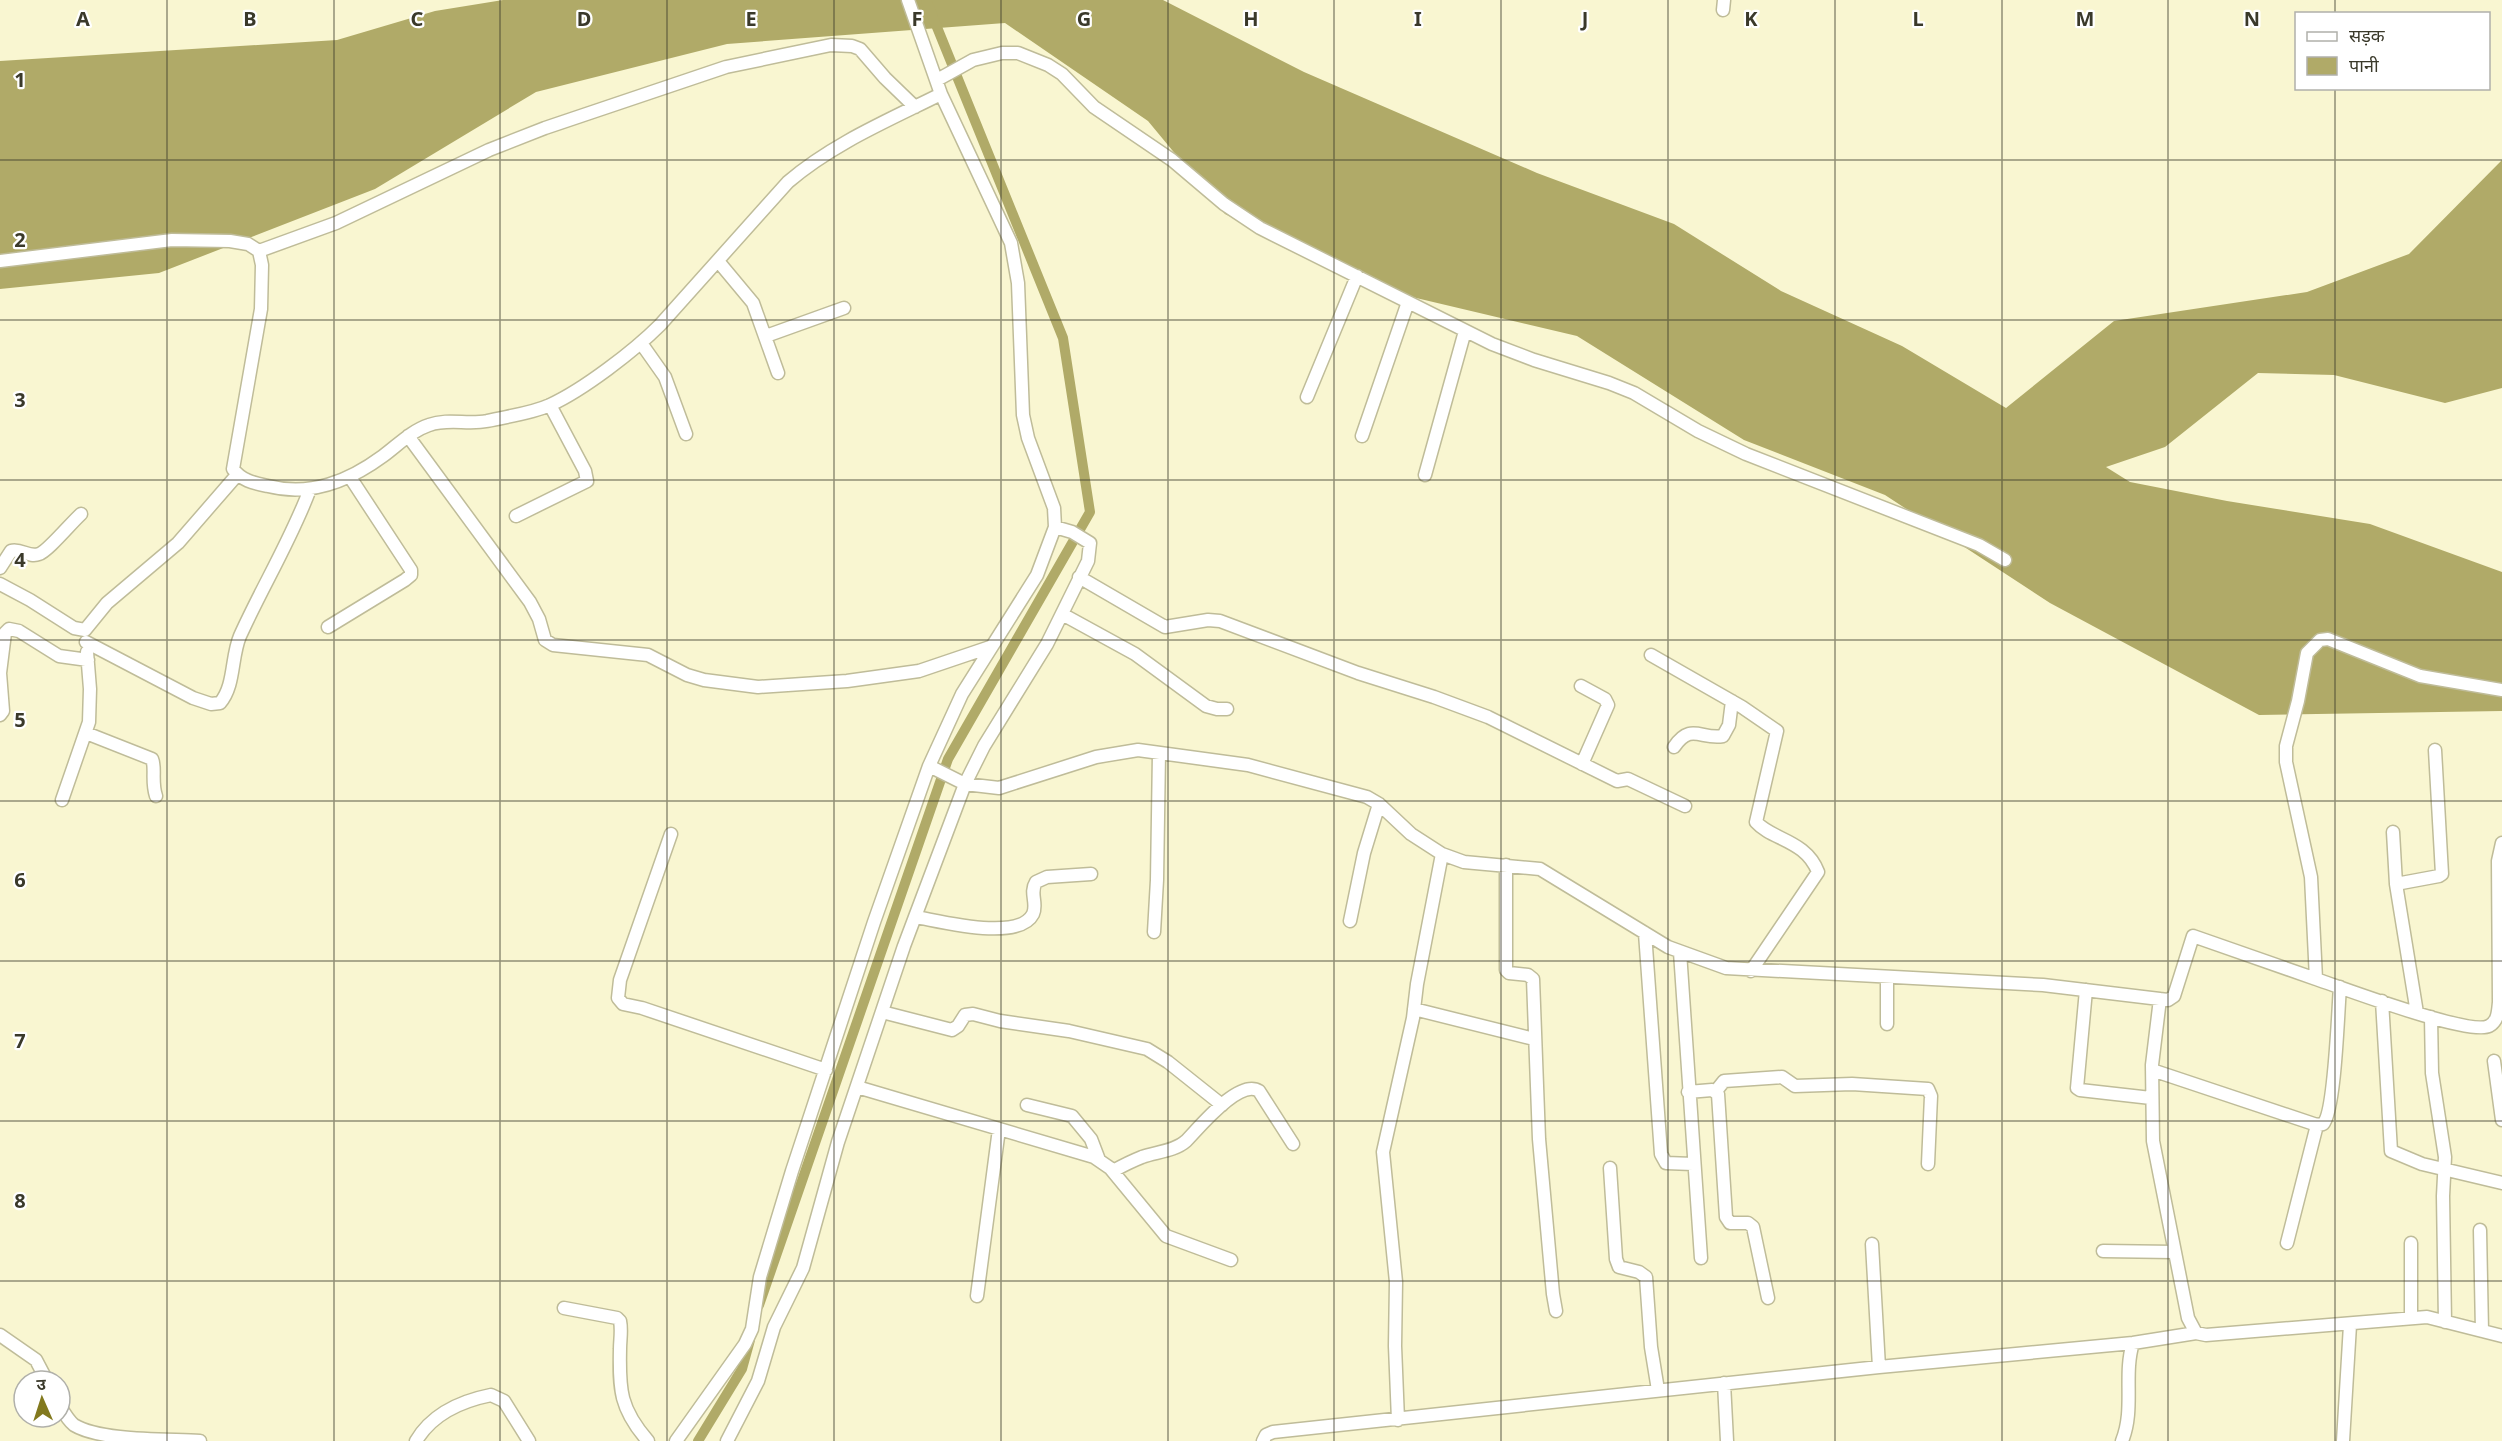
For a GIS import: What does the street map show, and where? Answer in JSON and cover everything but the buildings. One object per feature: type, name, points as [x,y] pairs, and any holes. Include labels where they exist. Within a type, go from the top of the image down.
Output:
[{"type":"street","points":[[676,1441],[744,1344],[752,1329],[760,1277],[826,1070],[874,922],[934,769],[951,713],[990,647],[1037,575],[1056,527],[1054,508],[1028,438],[1023,416],[1018,283],[1011,243],[941,94],[908,0]]},
{"type":"street","points":[[259,251],[336,223],[440,171],[489,150],[545,128],[726,67],[845,44],[860,49],[885,78],[915,107]]},
{"type":"street","points":[[936,79],[973,60],[1002,53],[1018,53],[1048,65],[1062,74],[1094,107],[1172,160],[1241,216],[1260,228],[1511,352],[1634,393],[1720,442],[1979,545],[2005,560]]},
{"type":"street","points":[[0,261],[172,240],[230,241],[248,244],[259,251],[262,265],[261,309],[232,461],[233,469],[242,479],[273,488],[310,489],[350,477],[419,429],[440,422],[486,421],[533,412],[570,394],[641,343],[788,182],[802,170],[880,124],[941,94]]},
{"type":"street","points":[[718,261],[753,303],[778,373]]},
{"type":"street","points":[[1307,397],[1357,276]]},
{"type":"street","points":[[1362,436],[1408,302]]},
{"type":"street","points":[[766,336],[844,308]]},
{"type":"street","points":[[1425,475],[1465,331]]},
{"type":"street","points":[[641,343],[665,377],[686,434]]},
{"type":"street","points":[[516,516],[587,481],[585,471],[550,405]]},
{"type":"street","points":[[408,436],[530,602],[539,619],[545,640],[553,645],[648,655],[704,680],[758,687],[847,681],[919,671],[990,647]]},
{"type":"street","points":[[62,800],[86,733],[90,689],[86,635],[107,603],[178,543],[237,474]]},
{"type":"street","points":[[328,627],[411,575],[411,570],[350,477]]},
{"type":"street","points":[[0,584],[193,698],[211,704],[220,702],[227,691],[239,639],[272,568],[299,519],[310,489]]},
{"type":"street","points":[[0,568],[11,551],[18,549],[33,555],[43,553],[81,514]]},
{"type":"street","points":[[727,1441],[758,1381],[774,1327],[803,1268],[838,1142],[915,917],[965,784],[984,746],[1047,644],[1090,552],[1090,543],[1086,539],[1056,527]]},
{"type":"street","points":[[1079,577],[1165,627],[1208,620],[1220,621],[1359,673],[1461,706],[1617,781],[1628,779],[1685,807]]},
{"type":"street","points":[[1062,614],[1136,654],[1206,706],[1217,710],[1227,709]]},
{"type":"street","points":[[0,715],[3,711],[1,650],[5,633],[9,629],[19,631],[59,656],[88,660]]},
{"type":"street","points":[[2316,979],[2311,877],[2286,754],[2307,653],[2320,640],[2328,639],[2420,676],[2502,690]]},
{"type":"street","points":[[1651,655],[1732,701],[1777,731],[1756,822],[1794,844],[1810,859],[1818,872],[1751,970]]},
{"type":"street","points":[[1581,686],[1605,699],[1608,705],[1582,764]]},
{"type":"street","points":[[1674,747],[1681,738],[1690,733],[1723,736],[1729,725],[1732,701]]},
{"type":"street","points":[[86,733],[152,759],[154,765],[152,783],[156,796]]},
{"type":"street","points":[[934,769],[965,784],[999,788],[1096,757],[1138,750],[1248,765],[1353,793],[1379,804],[1411,834],[1442,854],[1464,862],[1540,869],[1680,952],[1726,968],[2001,982],[2168,1000],[2174,996],[2193,936],[2416,1013],[2482,1028],[2496,1020],[2499,1002],[2498,861],[2502,843]]},
{"type":"street","points":[[2396,884],[2442,874],[2435,750]]},
{"type":"street","points":[[1154,932],[1159,753]]},
{"type":"street","points":[[1350,921],[1364,854],[1379,804]]},
{"type":"street","points":[[2393,832],[2396,884],[2416,1013]]},
{"type":"street","points":[[671,834],[620,980],[618,998],[623,1004],[642,1008],[826,1070]]},
{"type":"street","points":[[1398,1420],[1395,1346],[1396,1282],[1383,1152],[1414,1009],[1442,854]]},
{"type":"street","points":[[1506,865],[1505,967],[1509,973],[1528,975],[1533,979],[1539,1139],[1556,1311]]},
{"type":"street","points":[[915,917],[990,929],[1005,928],[1027,921],[1033,915],[1035,910],[1032,890],[1036,882],[1047,877],[1090,874]]},
{"type":"street","points":[[1645,933],[1661,1154],[1666,1163],[1693,1164]]},
{"type":"street","points":[[1680,952],[1701,1258]]},
{"type":"street","points":[[1887,977],[1887,1024]]},
{"type":"street","points":[[2152,1070],[2317,1125],[2323,1124],[2327,1117],[2340,987]]},
{"type":"street","points":[[2086,990],[2077,1088],[2151,1098]]},
{"type":"street","points":[[2160,999],[2154,1031],[2152,1070],[2153,1141],[2188,1318],[2196,1333]]},
{"type":"street","points":[[2382,1001],[2389,1148],[2402,1157],[2502,1183]]},
{"type":"street","points":[[1414,1009],[1534,1039]]},
{"type":"street","points":[[882,1012],[952,1030],[965,1016],[973,1014],[1000,1021],[1069,1031],[1130,1044],[1147,1050],[1168,1062],[1222,1105]]},
{"type":"street","points":[[2431,1017],[2432,1073],[2444,1150],[2445,1322]]},
{"type":"street","points":[[2494,1061],[2502,1120]]},
{"type":"street","points":[[1689,1092],[1716,1091],[1724,1081],[1782,1077],[1795,1086],[1851,1084],[1928,1089],[1931,1104],[1928,1164]]},
{"type":"street","points":[[857,1087],[1099,1160],[1113,1171],[1166,1236],[1232,1260]]},
{"type":"street","points":[[1113,1171],[1139,1158],[1179,1146],[1231,1098],[1255,1088],[1293,1144]]},
{"type":"street","points":[[1716,1091],[1719,1102],[1726,1217],[1730,1223],[1748,1223],[1753,1227],[1768,1299]]},
{"type":"street","points":[[1027,1105],[1072,1116],[1091,1139],[1099,1160]]},
{"type":"street","points":[[2287,1243],[2317,1125]]},
{"type":"street","points":[[977,1296],[999,1129]]},
{"type":"street","points":[[1610,1168],[1616,1260],[1619,1267],[1640,1272],[1646,1277],[1651,1347],[1658,1390]]},
{"type":"street","points":[[2480,1230],[2482,1330]]},
{"type":"street","points":[[2411,1243],[2411,1317]]},
{"type":"street","points":[[1872,1244],[1879,1366]]},
{"type":"street","points":[[2103,1251],[2174,1252]]},
{"type":"street","points":[[564,1308],[617,1318],[620,1321],[619,1389],[622,1404],[638,1430],[648,1441]]},
{"type":"street","points":[[1263,1441],[1266,1435],[1273,1432],[1879,1366],[2133,1343],[2196,1333],[2206,1335],[2427,1317],[2502,1335]]},
{"type":"street","points":[[2343,1441],[2350,1325]]},
{"type":"street","points":[[0,1335],[36,1360],[41,1369]]},
{"type":"street","points":[[2122,1441],[2130,1406],[2130,1358],[2133,1343]]},
{"type":"street","points":[[1724,1383],[1727,1441]]},
{"type":"street","points":[[416,1441],[431,1420],[448,1410],[491,1395],[504,1401],[529,1441]]},
{"type":"street","points":[[72,1422],[75,1426],[118,1439],[200,1441]]},
{"type":"water","points":[[503,0],[1163,0],[1304,72],[1537,173],[1674,224],[1781,291],[1902,346],[2006,408],[2114,321],[2307,292],[2409,254],[2502,160],[2502,388],[2445,403],[2334,375],[2258,373],[2165,447],[2106,467],[2130,482],[2227,501],[2370,524],[2502,572],[2502,711],[2259,715],[2050,603],[1885,495],[1744,440],[1577,336],[1374,288],[1225,214],[1148,121],[1005,23],[727,44],[536,92],[375,189],[159,273],[0,289],[0,61],[337,40],[435,11]]},
{"type":"waterway","points":[[759,1305],[948,759],[1090,512],[1063,338],[926,0]]},
{"type":"waterway","points":[[698,1441],[742,1369],[750,1340]]}]
